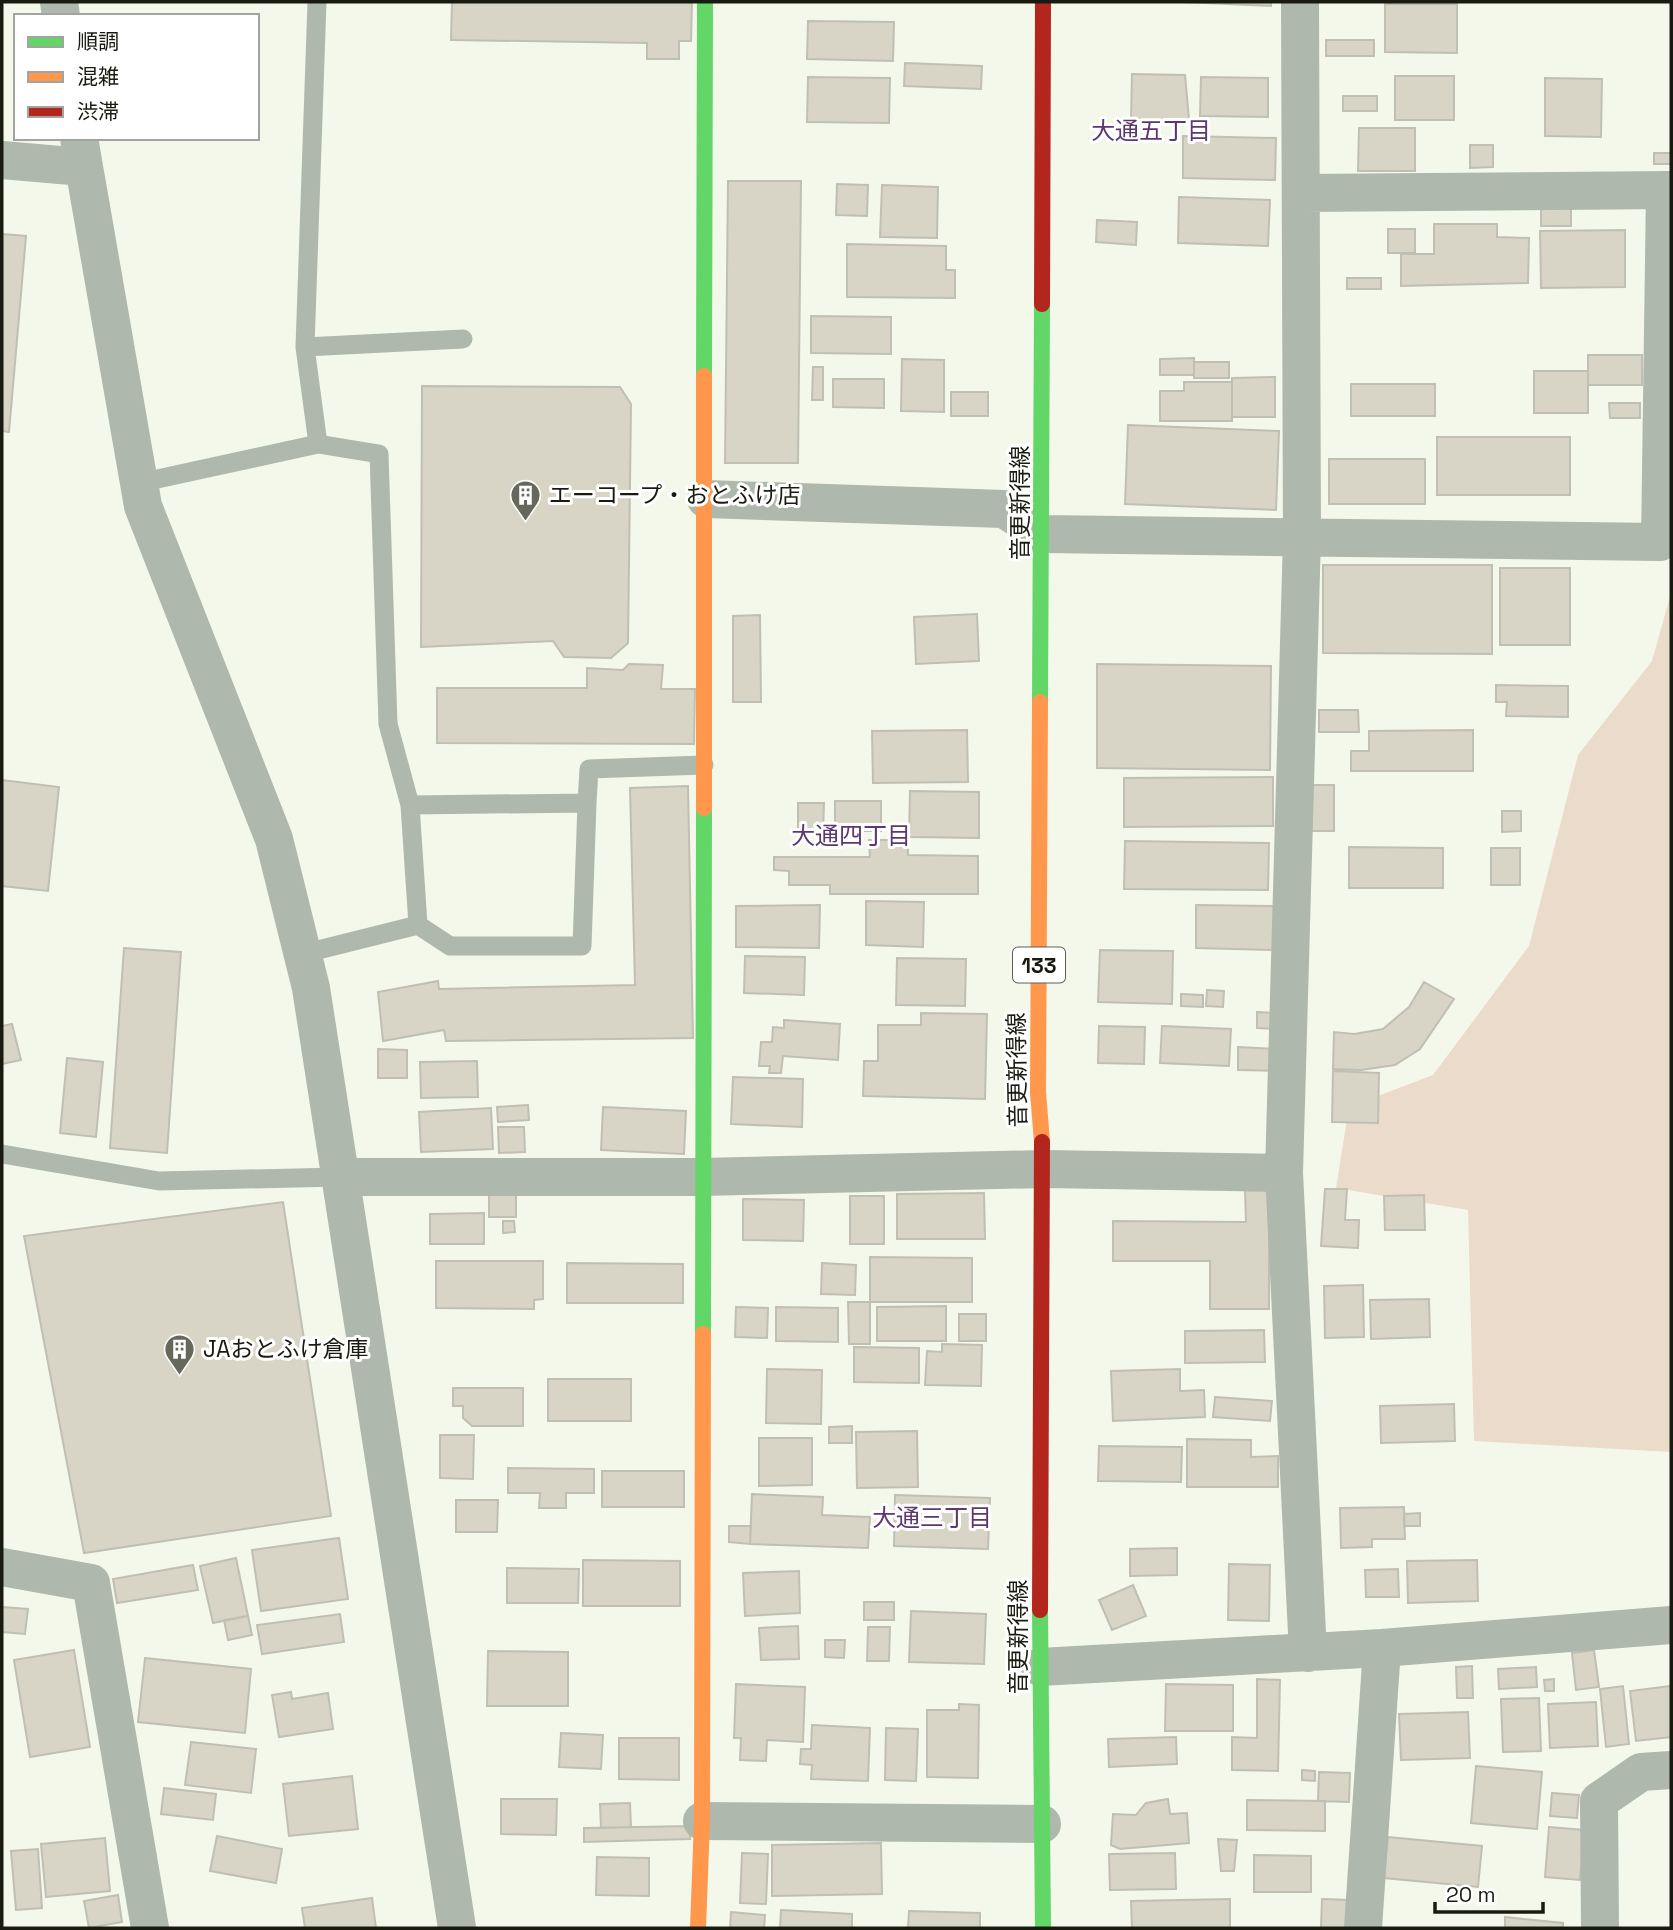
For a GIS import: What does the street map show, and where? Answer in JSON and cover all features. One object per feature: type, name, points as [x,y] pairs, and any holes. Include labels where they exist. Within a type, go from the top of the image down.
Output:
[{"type":"street","points":[[698,1928],[702,1821],[705,2]]},
{"type":"street","name":"音更新得線","points":[[1043,1928],[1040,1667],[1044,1169],[1038,1092],[1044,2]]},
{"type":"street","points":[[1300,2],[1301,537],[1284,1173],[1308,1653]]},
{"type":"street","points":[[2,160],[81,153],[143,506],[274,839],[311,989],[457,1928]]},
{"type":"street","points":[[706,499],[1004,509],[1043,534],[1660,542],[1668,190],[1301,193]]},
{"type":"street","points":[[339,1177],[701,1177],[1044,1169],[1284,1173]]},
{"type":"street","points":[[2,1567],[91,1583],[150,1928]]},
{"type":"street","points":[[1040,1667],[1308,1653],[1671,1625]]},
{"type":"street","points":[[1363,1928],[1382,1648]]},
{"type":"street","points":[[1600,1928],[1599,1801],[1641,1772],[1671,1770]]},
{"type":"street","points":[[702,1821],[1042,1824]]},
{"type":"lane","points":[[317,2],[305,346],[318,444]]},
{"type":"lane","points":[[305,346],[463,339]]},
{"type":"lane","points":[[139,483],[318,444],[379,454],[388,724],[410,805],[418,925]]},
{"type":"lane","points":[[302,954],[418,925],[450,946],[582,946],[589,769],[704,765]]},
{"type":"lane","points":[[410,805],[587,803]]},
{"type":"lane","points":[[2,1154],[159,1181],[339,1177]]},
{"type":"shaded area","points":[[1671,593],[1671,1452],[1474,1441],[1468,1210],[1336,1188],[1349,1107],[1433,1075],[1529,946],[1578,755],[1652,661]]},
{"type":"building","points":[[452,2],[692,2],[691,41],[679,41],[679,59],[647,59],[647,43],[451,40]]},
{"type":"building","points":[[1183,2],[1271,2],[1271,6]]},
{"type":"building","points":[[1385,4],[1457,4],[1457,53],[1385,52]]},
{"type":"building","points":[[808,21],[894,22],[893,61],[807,59]]},
{"type":"building","points":[[1326,40],[1374,40],[1374,56],[1326,56]]},
{"type":"building","points":[[905,63],[982,66],[981,89],[904,86]]},
{"type":"building","points":[[1132,74],[1185,75],[1189,119],[1131,119]]},
{"type":"building","points":[[1395,76],[1454,76],[1454,120],[1395,120]]},
{"type":"building","points":[[808,77],[890,78],[889,123],[807,122]]},
{"type":"building","points":[[1201,77],[1268,78],[1268,117],[1200,116]]},
{"type":"building","points":[[1545,78],[1602,79],[1601,137],[1545,136]]},
{"type":"building","points":[[1343,96],[1377,96],[1377,111],[1343,111]]},
{"type":"building","points":[[1359,128],[1415,128],[1415,171],[1358,171]]},
{"type":"building","points":[[1183,136],[1276,138],[1275,180],[1183,178]]},
{"type":"building","points":[[1470,145],[1493,145],[1493,167],[1470,168]]},
{"type":"building","points":[[1654,153],[1671,153],[1671,164],[1654,164]]},
{"type":"building","points":[[728,181],[801,181],[798,463],[725,463]]},
{"type":"building","points":[[837,184],[868,185],[867,216],[836,215]]},
{"type":"building","points":[[882,185],[938,187],[937,238],[880,237]]},
{"type":"building","points":[[1179,197],[1270,200],[1268,246],[1178,243]]},
{"type":"building","points":[[1541,206],[1571,206],[1571,226],[1541,226]]},
{"type":"building","points":[[1097,220],[1137,222],[1136,245],[1096,242]]},
{"type":"building","points":[[1434,224],[1497,224],[1497,237],[1529,238],[1528,283],[1401,286],[1401,254],[1434,254]]},
{"type":"building","points":[[1388,229],[1415,229],[1415,253],[1388,253]]},
{"type":"building","points":[[1625,230],[1625,287],[1541,288],[1540,231]]},
{"type":"building","points":[[2,234],[26,236],[9,432],[2,431]]},
{"type":"building","points":[[847,244],[946,246],[946,270],[955,270],[955,298],[847,297]]},
{"type":"building","points":[[1347,278],[1381,278],[1381,289],[1347,289]]},
{"type":"building","points":[[811,316],[891,317],[891,354],[811,353]]},
{"type":"building","points":[[1588,355],[1642,355],[1642,385],[1588,385]]},
{"type":"building","points":[[1194,358],[1194,375],[1160,375],[1160,359]]},
{"type":"building","points":[[902,359],[944,360],[944,412],[901,411]]},
{"type":"building","points":[[1194,362],[1229,362],[1229,378],[1194,378]]},
{"type":"building","points":[[813,367],[823,367],[823,400],[812,400]]},
{"type":"building","points":[[1534,371],[1588,371],[1588,413],[1534,413]]},
{"type":"building","points":[[1275,377],[1275,417],[1232,417],[1232,378]]},
{"type":"building","points":[[833,379],[884,379],[884,408],[833,407]]},
{"type":"building","points":[[1184,382],[1232,382],[1232,421],[1160,421],[1160,391],[1184,391]]},
{"type":"building","points":[[1351,384],[1435,384],[1435,416],[1351,416]]},
{"type":"building","name":"エーコープ・おとふけ店","points":[[422,386],[620,387],[631,404],[628,643],[611,658],[564,657],[553,641],[421,647]]},
{"type":"building","points":[[951,392],[988,392],[988,416],[951,416]]},
{"type":"building","points":[[1609,403],[1640,403],[1640,418],[1610,418]]},
{"type":"building","points":[[1128,425],[1279,431],[1276,510],[1125,504]]},
{"type":"building","points":[[1437,437],[1570,437],[1570,495],[1437,495]]},
{"type":"building","points":[[1329,459],[1425,459],[1425,504],[1329,504]]},
{"type":"building","points":[[1323,565],[1492,565],[1492,654],[1323,653]]},
{"type":"building","points":[[1500,568],[1570,568],[1570,645],[1500,645]]},
{"type":"building","points":[[977,614],[979,661],[916,664],[914,617]]},
{"type":"building","points":[[760,615],[761,702],[733,702],[733,616]]},
{"type":"building","points":[[629,664],[663,665],[661,689],[695,689],[694,744],[437,743],[437,688],[587,688],[587,668],[623,670]]},
{"type":"building","points":[[1097,664],[1271,666],[1270,770],[1097,768]]},
{"type":"building","points":[[1496,685],[1568,686],[1568,717],[1506,716],[1507,702],[1496,702]]},
{"type":"building","points":[[1319,710],[1358,710],[1359,732],[1319,732]]},
{"type":"building","points":[[967,730],[968,782],[873,783],[872,731]]},
{"type":"building","points":[[1473,730],[1473,771],[1351,771],[1351,751],[1369,751],[1369,731]]},
{"type":"building","points":[[1273,777],[1273,826],[1124,827],[1124,778]]},
{"type":"building","points":[[2,780],[59,787],[48,891],[2,886]]},
{"type":"building","points":[[1306,785],[1334,785],[1334,831],[1306,831]]},
{"type":"building","points":[[688,786],[693,1038],[446,1041],[444,1030],[383,1041],[378,992],[438,981],[439,989],[635,985],[630,788]]},
{"type":"building","points":[[910,791],[979,792],[979,838],[909,837]]},
{"type":"building","points":[[835,801],[881,801],[881,831],[835,831]]},
{"type":"building","points":[[798,803],[824,803],[823,833],[798,833]]},
{"type":"building","points":[[1502,811],[1521,811],[1521,831],[1502,832]]},
{"type":"building","points":[[869,840],[908,840],[908,855],[978,856],[978,894],[830,894],[830,885],[789,885],[789,871],[774,870],[774,857],[870,857]]},
{"type":"building","points":[[1125,841],[1269,843],[1268,890],[1124,889]]},
{"type":"building","points":[[1349,847],[1443,848],[1443,888],[1349,888]]},
{"type":"building","points":[[1491,848],[1520,848],[1520,885],[1491,885]]},
{"type":"building","points":[[866,901],[924,902],[923,947],[866,945]]},
{"type":"building","points":[[820,905],[819,948],[736,947],[736,906]]},
{"type":"building","points":[[1196,905],[1276,906],[1275,950],[1196,948]]},
{"type":"building","points":[[124,948],[181,952],[167,1153],[110,1148]]},
{"type":"building","points":[[1100,950],[1173,951],[1172,1004],[1098,1002]]},
{"type":"building","points":[[745,956],[805,957],[804,995],[744,993]]},
{"type":"building","points":[[897,958],[966,959],[965,1006],[896,1005]]},
{"type":"building","points":[[1424,982],[1454,999],[1420,1049],[1395,1065],[1361,1070],[1333,1069],[1334,1032],[1354,1034],[1383,1029],[1409,1007]]},
{"type":"building","points":[[1207,990],[1224,991],[1223,1007],[1206,1006]]},
{"type":"building","points":[[1181,994],[1203,995],[1203,1007],[1181,1006]]},
{"type":"building","points":[[1257,1012],[1276,1013],[1275,1029],[1257,1028]]},
{"type":"building","points":[[921,1013],[987,1014],[985,1099],[863,1096],[864,1061],[878,1061],[878,1025],[921,1025]]},
{"type":"building","points":[[784,1020],[840,1024],[838,1060],[783,1056],[781,1073],[769,1073],[770,1066],[759,1066],[761,1042],[772,1042],[773,1027],[784,1028]]},
{"type":"building","points":[[12,1024],[21,1060],[2,1064],[2,1026]]},
{"type":"building","points":[[1099,1026],[1145,1027],[1144,1064],[1098,1063]]},
{"type":"building","points":[[1162,1026],[1231,1029],[1229,1066],[1160,1063]]},
{"type":"building","points":[[1238,1047],[1278,1049],[1277,1071],[1238,1070]]},
{"type":"building","points":[[378,1049],[407,1050],[407,1078],[378,1078]]},
{"type":"building","points":[[67,1058],[103,1062],[96,1137],[60,1133]]},
{"type":"building","points":[[477,1061],[478,1097],[421,1098],[420,1062]]},
{"type":"building","points":[[1333,1071],[1379,1073],[1378,1123],[1332,1122]]},
{"type":"building","points":[[733,1077],[803,1079],[802,1127],[731,1124]]},
{"type":"building","points":[[528,1105],[529,1120],[498,1122],[497,1107]]},
{"type":"building","points":[[603,1107],[686,1111],[684,1154],[601,1150]]},
{"type":"building","points":[[491,1108],[493,1149],[421,1152],[419,1112]]},
{"type":"building","points":[[498,1127],[524,1127],[525,1152],[499,1153]]},
{"type":"building","points":[[1325,1189],[1347,1189],[1345,1220],[1359,1220],[1358,1248],[1321,1246]]},
{"type":"building","points":[[1245,1190],[1281,1191],[1269,1219],[1269,1309],[1210,1309],[1210,1261],[1113,1261],[1113,1221],[1246,1222]]},
{"type":"building","points":[[489,1193],[516,1193],[516,1217],[489,1217]]},
{"type":"building","points":[[984,1193],[985,1239],[897,1239],[897,1194]]},
{"type":"building","points":[[1424,1195],[1425,1230],[1385,1230],[1384,1196]]},
{"type":"building","points":[[850,1196],[884,1196],[884,1244],[850,1244]]},
{"type":"building","points":[[743,1199],[804,1200],[803,1241],[743,1240]]},
{"type":"building","name":"JAおとふけ倉庫","points":[[283,1202],[331,1516],[84,1553],[24,1236]]},
{"type":"building","points":[[484,1213],[484,1244],[430,1244],[430,1214]]},
{"type":"building","points":[[503,1221],[514,1221],[515,1232],[503,1233]]},
{"type":"building","points":[[870,1257],[972,1258],[972,1302],[870,1302]]},
{"type":"building","points":[[436,1261],[543,1261],[543,1299],[534,1300],[534,1309],[436,1308]]},
{"type":"building","points":[[567,1263],[683,1264],[683,1303],[567,1303]]},
{"type":"building","points":[[822,1263],[856,1265],[855,1295],[821,1294]]},
{"type":"building","points":[[1363,1285],[1364,1337],[1325,1338],[1324,1286]]},
{"type":"building","points":[[1429,1299],[1430,1337],[1371,1339],[1370,1300]]},
{"type":"building","points":[[848,1302],[870,1302],[870,1344],[849,1344]]},
{"type":"building","points":[[946,1306],[946,1341],[877,1341],[877,1307]]},
{"type":"building","points":[[736,1307],[768,1308],[767,1338],[735,1337]]},
{"type":"building","points":[[776,1307],[838,1308],[838,1342],[776,1341]]},
{"type":"building","points":[[959,1314],[986,1314],[986,1341],[959,1341]]},
{"type":"building","points":[[1264,1330],[1265,1362],[1185,1363],[1185,1331]]},
{"type":"building","points":[[942,1344],[982,1345],[981,1386],[925,1385],[927,1351],[942,1352]]},
{"type":"building","points":[[854,1347],[919,1348],[919,1383],[854,1382]]},
{"type":"building","points":[[767,1369],[822,1370],[821,1424],[766,1423]]},
{"type":"building","points":[[1180,1369],[1180,1391],[1204,1390],[1205,1417],[1113,1421],[1111,1371]]},
{"type":"building","points":[[548,1379],[631,1379],[631,1421],[548,1421]]},
{"type":"building","points":[[453,1388],[523,1388],[523,1426],[472,1426],[463,1418],[463,1406],[453,1406]]},
{"type":"building","points":[[1215,1397],[1272,1401],[1270,1421],[1213,1417]]},
{"type":"building","points":[[1454,1404],[1455,1441],[1381,1443],[1380,1406]]},
{"type":"building","points":[[852,1426],[852,1443],[829,1443],[829,1427]]},
{"type":"building","points":[[917,1431],[918,1487],[857,1488],[856,1432]]},
{"type":"building","points":[[440,1435],[474,1435],[473,1479],[440,1478]]},
{"type":"building","points":[[759,1438],[812,1438],[812,1485],[759,1486]]},
{"type":"building","points":[[1187,1439],[1251,1440],[1251,1457],[1278,1456],[1278,1487],[1187,1487]]},
{"type":"building","points":[[1099,1446],[1182,1447],[1181,1482],[1098,1481]]},
{"type":"building","points":[[508,1468],[594,1469],[594,1493],[566,1493],[566,1508],[539,1508],[540,1493],[508,1493]]},
{"type":"building","points":[[602,1471],[684,1471],[684,1507],[602,1507]]},
{"type":"building","points":[[752,1494],[823,1497],[822,1515],[870,1517],[868,1548],[750,1544]]},
{"type":"building","points":[[895,1495],[990,1498],[988,1549],[894,1546]]},
{"type":"building","points":[[456,1500],[498,1500],[497,1532],[456,1532]]},
{"type":"building","points":[[1404,1507],[1405,1539],[1372,1539],[1372,1547],[1341,1548],[1340,1508]]},
{"type":"building","points":[[1420,1513],[1420,1526],[1404,1526],[1404,1514]]},
{"type":"building","points":[[729,1526],[751,1526],[750,1544],[729,1542]]},
{"type":"building","points":[[339,1538],[348,1599],[261,1611],[252,1550]]},
{"type":"building","points":[[1177,1548],[1177,1575],[1130,1576],[1130,1549]]},
{"type":"building","points":[[236,1558],[248,1616],[213,1623],[200,1566]]},
{"type":"building","points":[[583,1560],[680,1561],[680,1606],[583,1606]]},
{"type":"building","points":[[1477,1560],[1478,1601],[1408,1603],[1407,1561]]},
{"type":"building","points":[[1229,1564],[1270,1565],[1269,1621],[1228,1620]]},
{"type":"building","points":[[193,1565],[198,1590],[117,1603],[113,1579]]},
{"type":"building","points":[[507,1568],[579,1569],[578,1603],[507,1603]]},
{"type":"building","points":[[1398,1569],[1399,1597],[1366,1597],[1365,1570]]},
{"type":"building","points":[[799,1571],[800,1613],[745,1616],[743,1573]]},
{"type":"building","points":[[1133,1585],[1146,1616],[1112,1630],[1099,1600]]},
{"type":"building","points":[[864,1602],[894,1602],[894,1620],[864,1620]]},
{"type":"building","points":[[2,1607],[28,1609],[25,1634],[2,1632]]},
{"type":"building","points":[[911,1611],[986,1614],[984,1664],[909,1662]]},
{"type":"building","points":[[340,1614],[344,1642],[262,1654],[257,1625]]},
{"type":"building","points":[[248,1616],[252,1635],[228,1640],[224,1620]]},
{"type":"building","points":[[798,1626],[799,1659],[761,1660],[759,1628]]},
{"type":"building","points":[[868,1627],[890,1627],[889,1661],[867,1661]]},
{"type":"building","points":[[825,1640],[845,1640],[844,1658],[825,1657]]},
{"type":"building","points":[[74,1650],[90,1747],[30,1757],[14,1660]]},
{"type":"building","points":[[1594,1650],[1599,1687],[1576,1690],[1572,1653]]},
{"type":"building","points":[[488,1651],[568,1652],[568,1706],[487,1706]]},
{"type":"building","points":[[145,1658],[251,1669],[245,1733],[138,1722]]},
{"type":"building","points":[[1472,1666],[1473,1698],[1457,1698],[1456,1667]]},
{"type":"building","points":[[1536,1667],[1537,1687],[1499,1689],[1498,1669]]},
{"type":"building","points":[[1257,1679],[1280,1680],[1278,1771],[1232,1770],[1232,1737],[1257,1738]]},
{"type":"building","points":[[1554,1679],[1554,1691],[1545,1691],[1544,1680]]},
{"type":"building","points":[[736,1684],[805,1687],[803,1742],[767,1740],[766,1761],[740,1760],[741,1738],[734,1738]]},
{"type":"building","points":[[1166,1684],[1233,1685],[1233,1731],[1165,1731]]},
{"type":"building","points":[[1623,1686],[1629,1744],[1606,1747],[1600,1689]]},
{"type":"building","points":[[1671,1686],[1671,1737],[1636,1741],[1630,1691]]},
{"type":"building","points":[[291,1692],[292,1699],[328,1693],[333,1729],[279,1737],[272,1695]]},
{"type":"building","points":[[1539,1698],[1541,1751],[1503,1752],[1501,1699]]},
{"type":"building","points":[[1596,1702],[1598,1746],[1550,1748],[1548,1704]]},
{"type":"building","points":[[959,1704],[979,1705],[978,1778],[927,1777],[927,1710],[959,1710]]},
{"type":"building","points":[[1468,1712],[1470,1758],[1401,1760],[1399,1714]]},
{"type":"building","points":[[812,1725],[870,1728],[868,1781],[811,1779],[812,1765],[800,1764],[801,1749],[811,1749]]},
{"type":"building","points":[[886,1728],[918,1729],[916,1781],[885,1780]]},
{"type":"building","points":[[561,1733],[603,1735],[601,1769],[559,1767]]},
{"type":"building","points":[[1176,1737],[1177,1764],[1109,1767],[1108,1739]]},
{"type":"building","points":[[619,1738],[679,1738],[679,1780],[619,1779]]},
{"type":"building","points":[[191,1742],[256,1749],[251,1793],[185,1785]]},
{"type":"building","points":[[1476,1766],[1542,1772],[1537,1829],[1471,1823]]},
{"type":"building","points":[[1302,1770],[1315,1771],[1315,1781],[1302,1780]]},
{"type":"building","points":[[1319,1772],[1350,1773],[1349,1802],[1318,1801]]},
{"type":"building","points":[[352,1776],[358,1829],[289,1836],[283,1784]]},
{"type":"building","points":[[164,1788],[216,1794],[213,1820],[161,1814]]},
{"type":"building","points":[[1552,1793],[1579,1795],[1577,1818],[1550,1816]]},
{"type":"building","points":[[501,1799],[557,1799],[556,1835],[501,1834]]},
{"type":"building","points":[[1168,1799],[1170,1814],[1187,1813],[1189,1843],[1120,1849],[1111,1845],[1113,1814],[1136,1815],[1146,1803]]},
{"type":"building","points":[[1247,1800],[1325,1801],[1325,1831],[1247,1830]]},
{"type":"building","points":[[630,1803],[631,1827],[601,1828],[600,1804]]},
{"type":"building","points":[[690,1826],[690,1839],[584,1842],[584,1828]]},
{"type":"building","points":[[1549,1827],[1584,1830],[1580,1880],[1545,1877]]},
{"type":"building","points":[[217,1836],[282,1849],[276,1883],[210,1871]]},
{"type":"building","points":[[1388,1837],[1482,1846],[1478,1887],[1384,1878]]},
{"type":"building","points":[[105,1838],[110,1891],[46,1897],[41,1844]]},
{"type":"building","points":[[1218,1839],[1237,1840],[1234,1871],[1221,1871]]},
{"type":"building","points":[[881,1843],[882,1894],[772,1896],[772,1845]]},
{"type":"building","points":[[38,1849],[42,1908],[16,1910],[11,1851]]},
{"type":"building","points":[[742,1853],[768,1854],[766,1904],[740,1903]]},
{"type":"building","points":[[1175,1853],[1176,1889],[1110,1890],[1109,1854]]},
{"type":"building","points":[[1254,1855],[1311,1856],[1311,1892],[1254,1892]]},
{"type":"building","points":[[597,1857],[649,1858],[649,1896],[596,1895]]},
{"type":"building","points":[[118,1895],[122,1922],[89,1928],[84,1901]]},
{"type":"building","points":[[372,1898],[376,1928],[305,1928],[302,1908]]},
{"type":"building","points":[[1230,1899],[1230,1928],[1132,1928],[1131,1901]]},
{"type":"building","points":[[1322,1899],[1351,1900],[1350,1928],[1321,1928]]},
{"type":"building","points":[[781,1910],[852,1914],[852,1928],[780,1928]]},
{"type":"building","points":[[909,1911],[980,1913],[980,1928],[908,1928]]},
{"type":"building","points":[[731,1912],[765,1915],[764,1928],[730,1928]]},
{"type":"building","points":[[1505,1917],[1563,1923],[1563,1928],[1505,1928]]},
{"type":"traffic: fast","points":[[704,376],[705,2]]},
{"type":"traffic: fast","points":[[1040,702],[1042,304]]},
{"type":"traffic: fast","points":[[703,1334],[704,808]]},
{"type":"traffic: fast","points":[[1040,1610],[1043,1928]]},
{"type":"traffic: slow","points":[[704,376],[704,808]]},
{"type":"traffic: slow","points":[[1040,702],[1038,1092],[1042,1142]]},
{"type":"traffic: slow","points":[[698,1928],[702,1821],[703,1334]]},
{"type":"traffic: jam","points":[[1042,304],[1043,2]]},
{"type":"traffic: jam","points":[[1040,1610],[1042,1142]]},
{"type":"place","name":"エーコープ・おとふけ店","points":[[526,522]]},
{"type":"place","name":"JAおとふけ倉庫","points":[[180,1376]]},
{"type":"district","name":"大通五丁目","points":[[1151,130]]},
{"type":"district","name":"大通四丁目","points":[[851,835]]},
{"type":"district","name":"大通三丁目","points":[[932,1517]]}]
